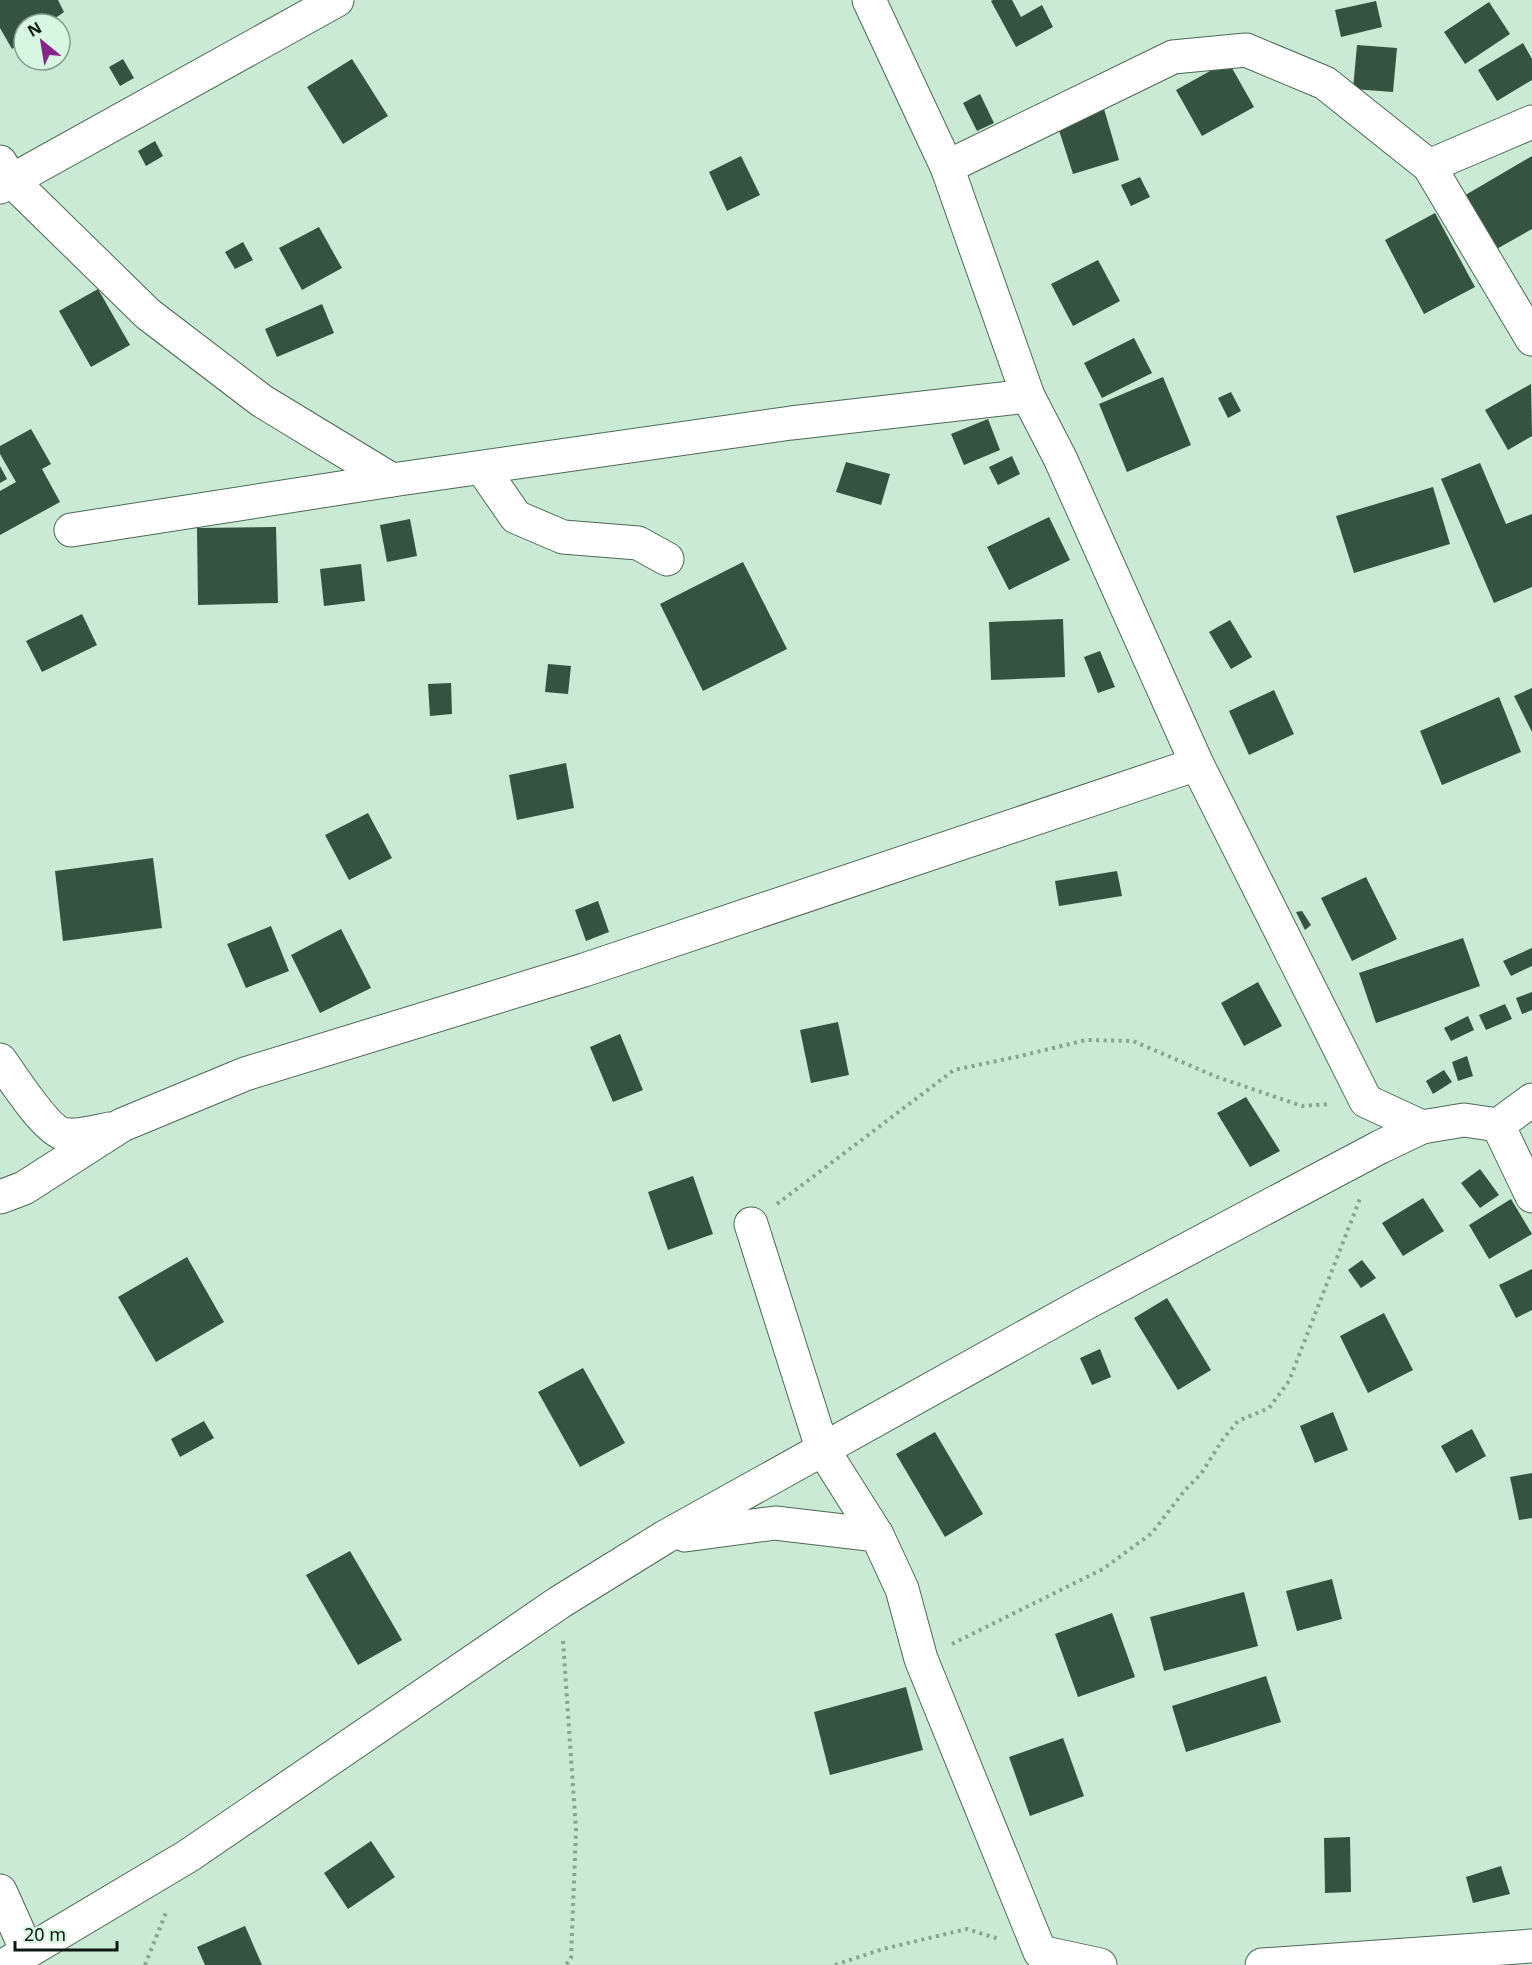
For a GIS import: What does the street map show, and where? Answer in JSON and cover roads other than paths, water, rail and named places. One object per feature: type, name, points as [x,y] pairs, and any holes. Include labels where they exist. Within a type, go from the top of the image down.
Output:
[{"type":"street","points":[[337,0],[4,176],[148,314],[262,401],[392,480]]},
{"type":"street","points":[[869,0],[947,167],[1028,396],[1060,458],[1197,764],[1366,1101],[1422,1127]]},
{"type":"street","points":[[947,167],[1173,57],[1246,50],[1325,83],[1429,166],[1532,339]]},
{"type":"street","points":[[1429,166],[1532,123]]},
{"type":"street","points":[[71,530],[392,480],[791,423],[1028,396]]},
{"type":"street","points":[[482,468],[516,517],[563,537],[638,543],[667,559]]},
{"type":"street","points":[[0,1060],[45,1121],[64,1135],[87,1134],[122,1125],[245,1074],[584,970],[1197,764]]},
{"type":"street","points":[[0,1891],[16,1958],[188,1856],[560,1602],[664,1538],[774,1478],[822,1448],[1084,1304],[1380,1147],[1422,1127],[1464,1120],[1498,1125],[1532,1101]]},
{"type":"street","points":[[0,1197],[24,1188],[122,1125]]},
{"type":"street","points":[[1498,1125],[1532,1196]]},
{"type":"street","points":[[751,1224],[822,1448],[877,1535],[902,1589],[921,1659],[1040,1952],[1100,1965]]},
{"type":"street","points":[[664,1538],[775,1522],[877,1535]]},
{"type":"street","points":[[1262,1965],[1532,1946]]}]
